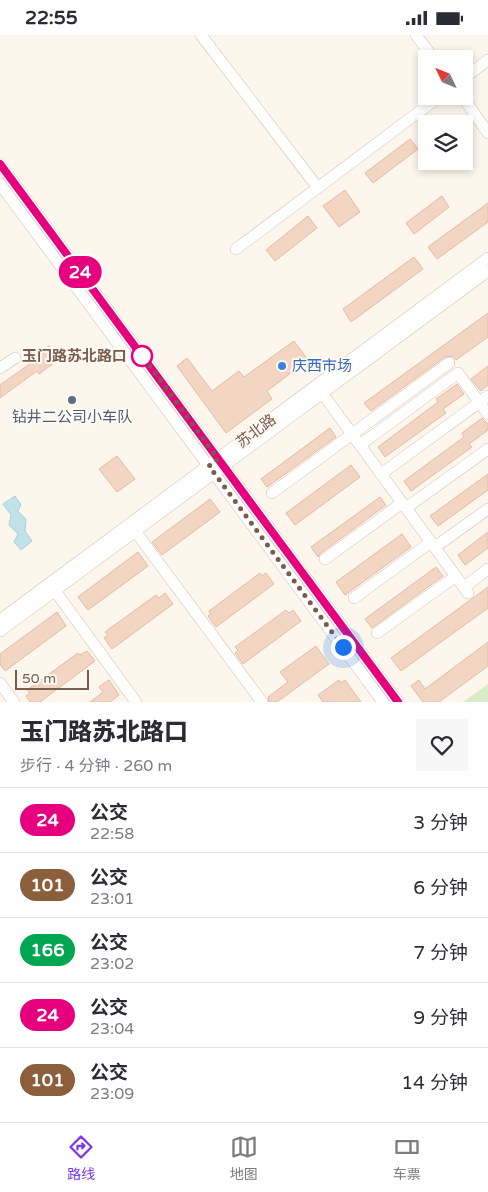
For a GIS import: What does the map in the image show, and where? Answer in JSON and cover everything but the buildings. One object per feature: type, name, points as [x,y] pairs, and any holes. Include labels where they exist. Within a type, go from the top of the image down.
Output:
[{"type":"street","points":[[201,35],[318,188]]},
{"type":"street","points":[[416,35],[427,50]]},
{"type":"street","points":[[473,71],[488,59]]},
{"type":"street","points":[[236,249],[428,105]]},
{"type":"street","points":[[468,105],[488,133]]},
{"type":"street","points":[[0,164],[383,702]]},
{"type":"street","points":[[0,184],[398,702]]},
{"type":"street","name":"苏北路","points":[[0,631],[135,531],[216,466],[488,258]]},
{"type":"street","name":"苏北路","points":[[0,620],[322,393],[488,271]]},
{"type":"street","points":[[0,368],[15,358]]},
{"type":"street","points":[[272,493],[449,363]]},
{"type":"street","points":[[360,445],[458,373],[484,399],[488,415]]},
{"type":"street","points":[[322,393],[466,590],[488,569]]},
{"type":"street","points":[[381,474],[484,399]]},
{"type":"street","points":[[325,559],[488,449]]},
{"type":"street","points":[[354,598],[488,509]]},
{"type":"street","points":[[135,531],[262,702]]},
{"type":"street","points":[[377,633],[456,576]]},
{"type":"street","points":[[55,591],[136,702]]},
{"type":"street","points":[[0,683],[14,702]]},
{"type":"green space","points":[[488,684],[488,702],[463,702]]},
{"type":"water","points":[[15,496],[21,505],[18,511],[26,519],[25,531],[32,541],[21,550],[14,542],[18,534],[9,525],[11,515],[3,504]]},
{"type":"bus line","name":"24","points":[[0,164],[398,702]]},
{"type":"place","name":"玉门路苏北路口","points":[[142,356]]},
{"type":"place","name":"庆西市场","points":[[282,366]]},
{"type":"place","name":"钻井二公司小车队","points":[[72,400]]},
{"type":"route","points":[[142,356],[138,350],[218,459],[209,466],[343,647]]}]
